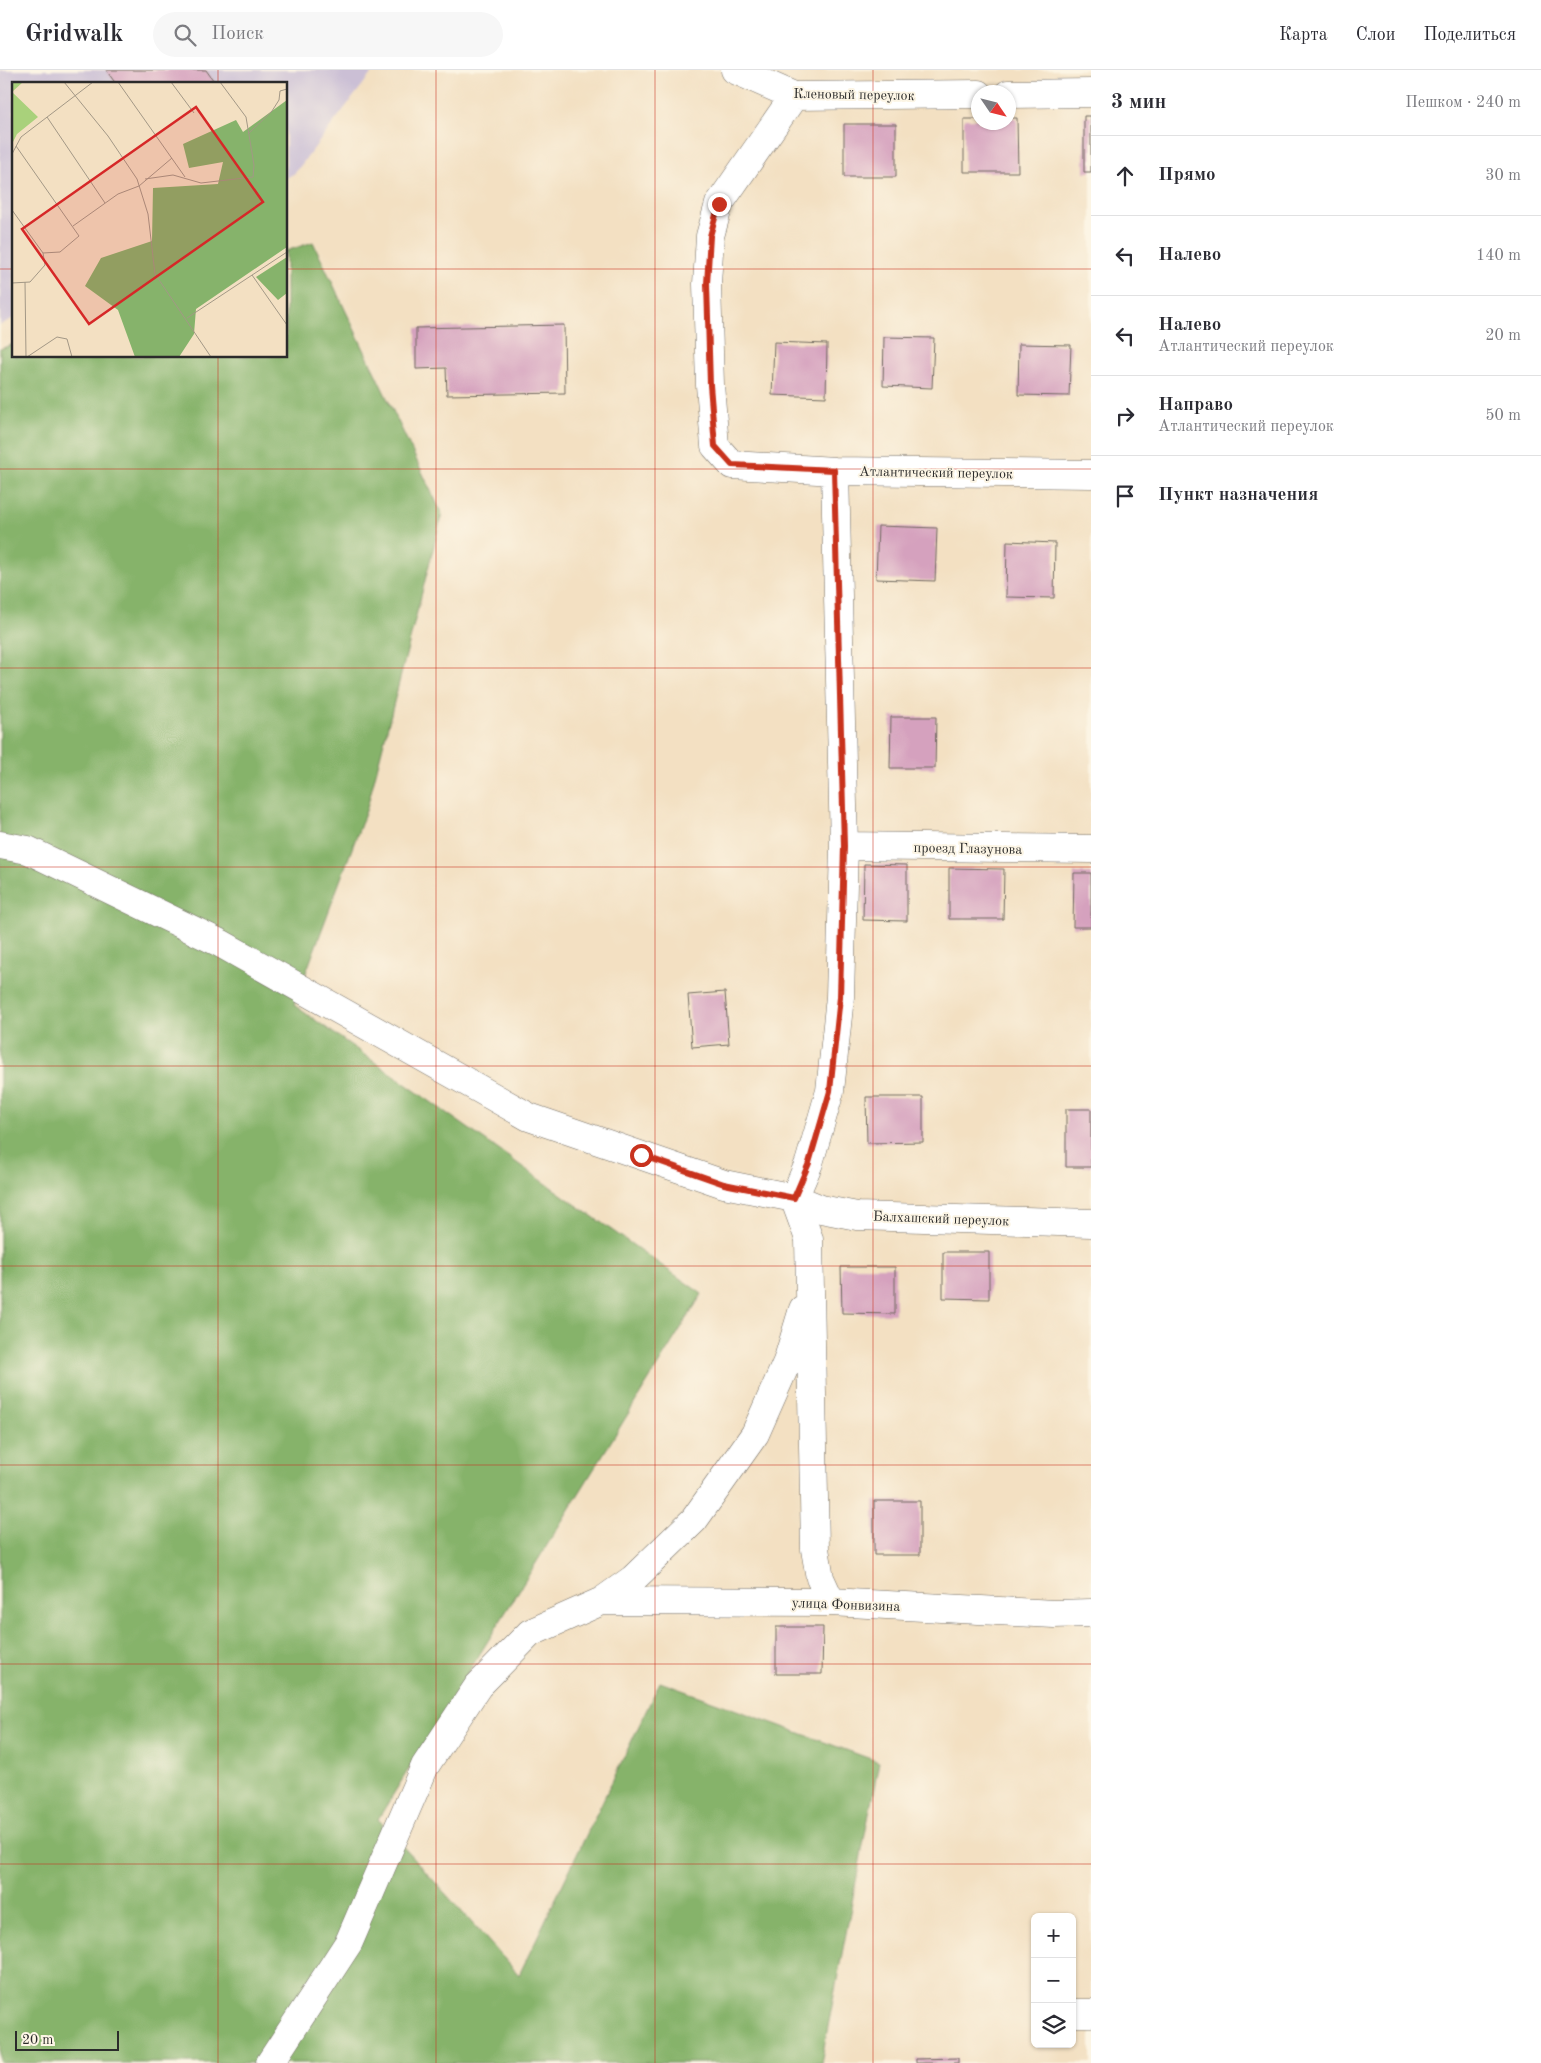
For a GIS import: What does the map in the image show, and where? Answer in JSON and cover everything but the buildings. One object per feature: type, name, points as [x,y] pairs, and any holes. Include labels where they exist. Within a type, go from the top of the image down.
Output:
[{"type":"street","name":"Кленовый переулок","points":[[735,70],[794,96],[971,94]]},
{"type":"street","points":[[1016,94],[1091,93]]},
{"type":"street","name":"Атлантический переулок","points":[[794,96],[719,204],[710,236],[708,321],[710,385],[715,446],[732,465],[834,470],[1091,474]]},
{"type":"street","points":[[831,1602],[820,1578],[815,1549],[809,1239],[794,1198],[809,1163],[830,1091],[840,997],[844,846],[834,470]]},
{"type":"street","name":"Балхашский переулок","points":[[0,845],[28,850],[220,943],[529,1117],[724,1184],[794,1198],[821,1209],[857,1216],[1091,1223]]},
{"type":"street","name":"проезд Глазунова","points":[[844,846],[1091,849]]},
{"type":"street","points":[[270,2063],[349,1942],[425,1766],[478,1686],[530,1633],[602,1601],[633,1579],[694,1520],[755,1434],[787,1362],[811,1284]]},
{"type":"street","name":"улица Фонвизина","points":[[602,1601],[831,1602],[1054,1614],[1091,1613]]},
{"type":"street","points":[[1076,2013],[1091,2013]]},
{"type":"shaded area","points":[[0,70],[374,70],[295,173],[288,177],[288,82],[12,82],[12,319],[0,325]]},
{"type":"green space","points":[[313,242],[442,514],[367,808],[294,1005],[702,1294],[378,1819],[519,1975],[660,1682],[879,1762],[821,2063],[0,2063],[0,349],[12,345],[12,358],[288,358],[288,250]]},
{"type":"route","points":[[641,1155],[724,1184],[794,1198],[809,1163],[830,1091],[840,997],[844,846],[834,470],[732,465],[715,446],[710,385],[707,284],[710,236],[719,204]]}]
